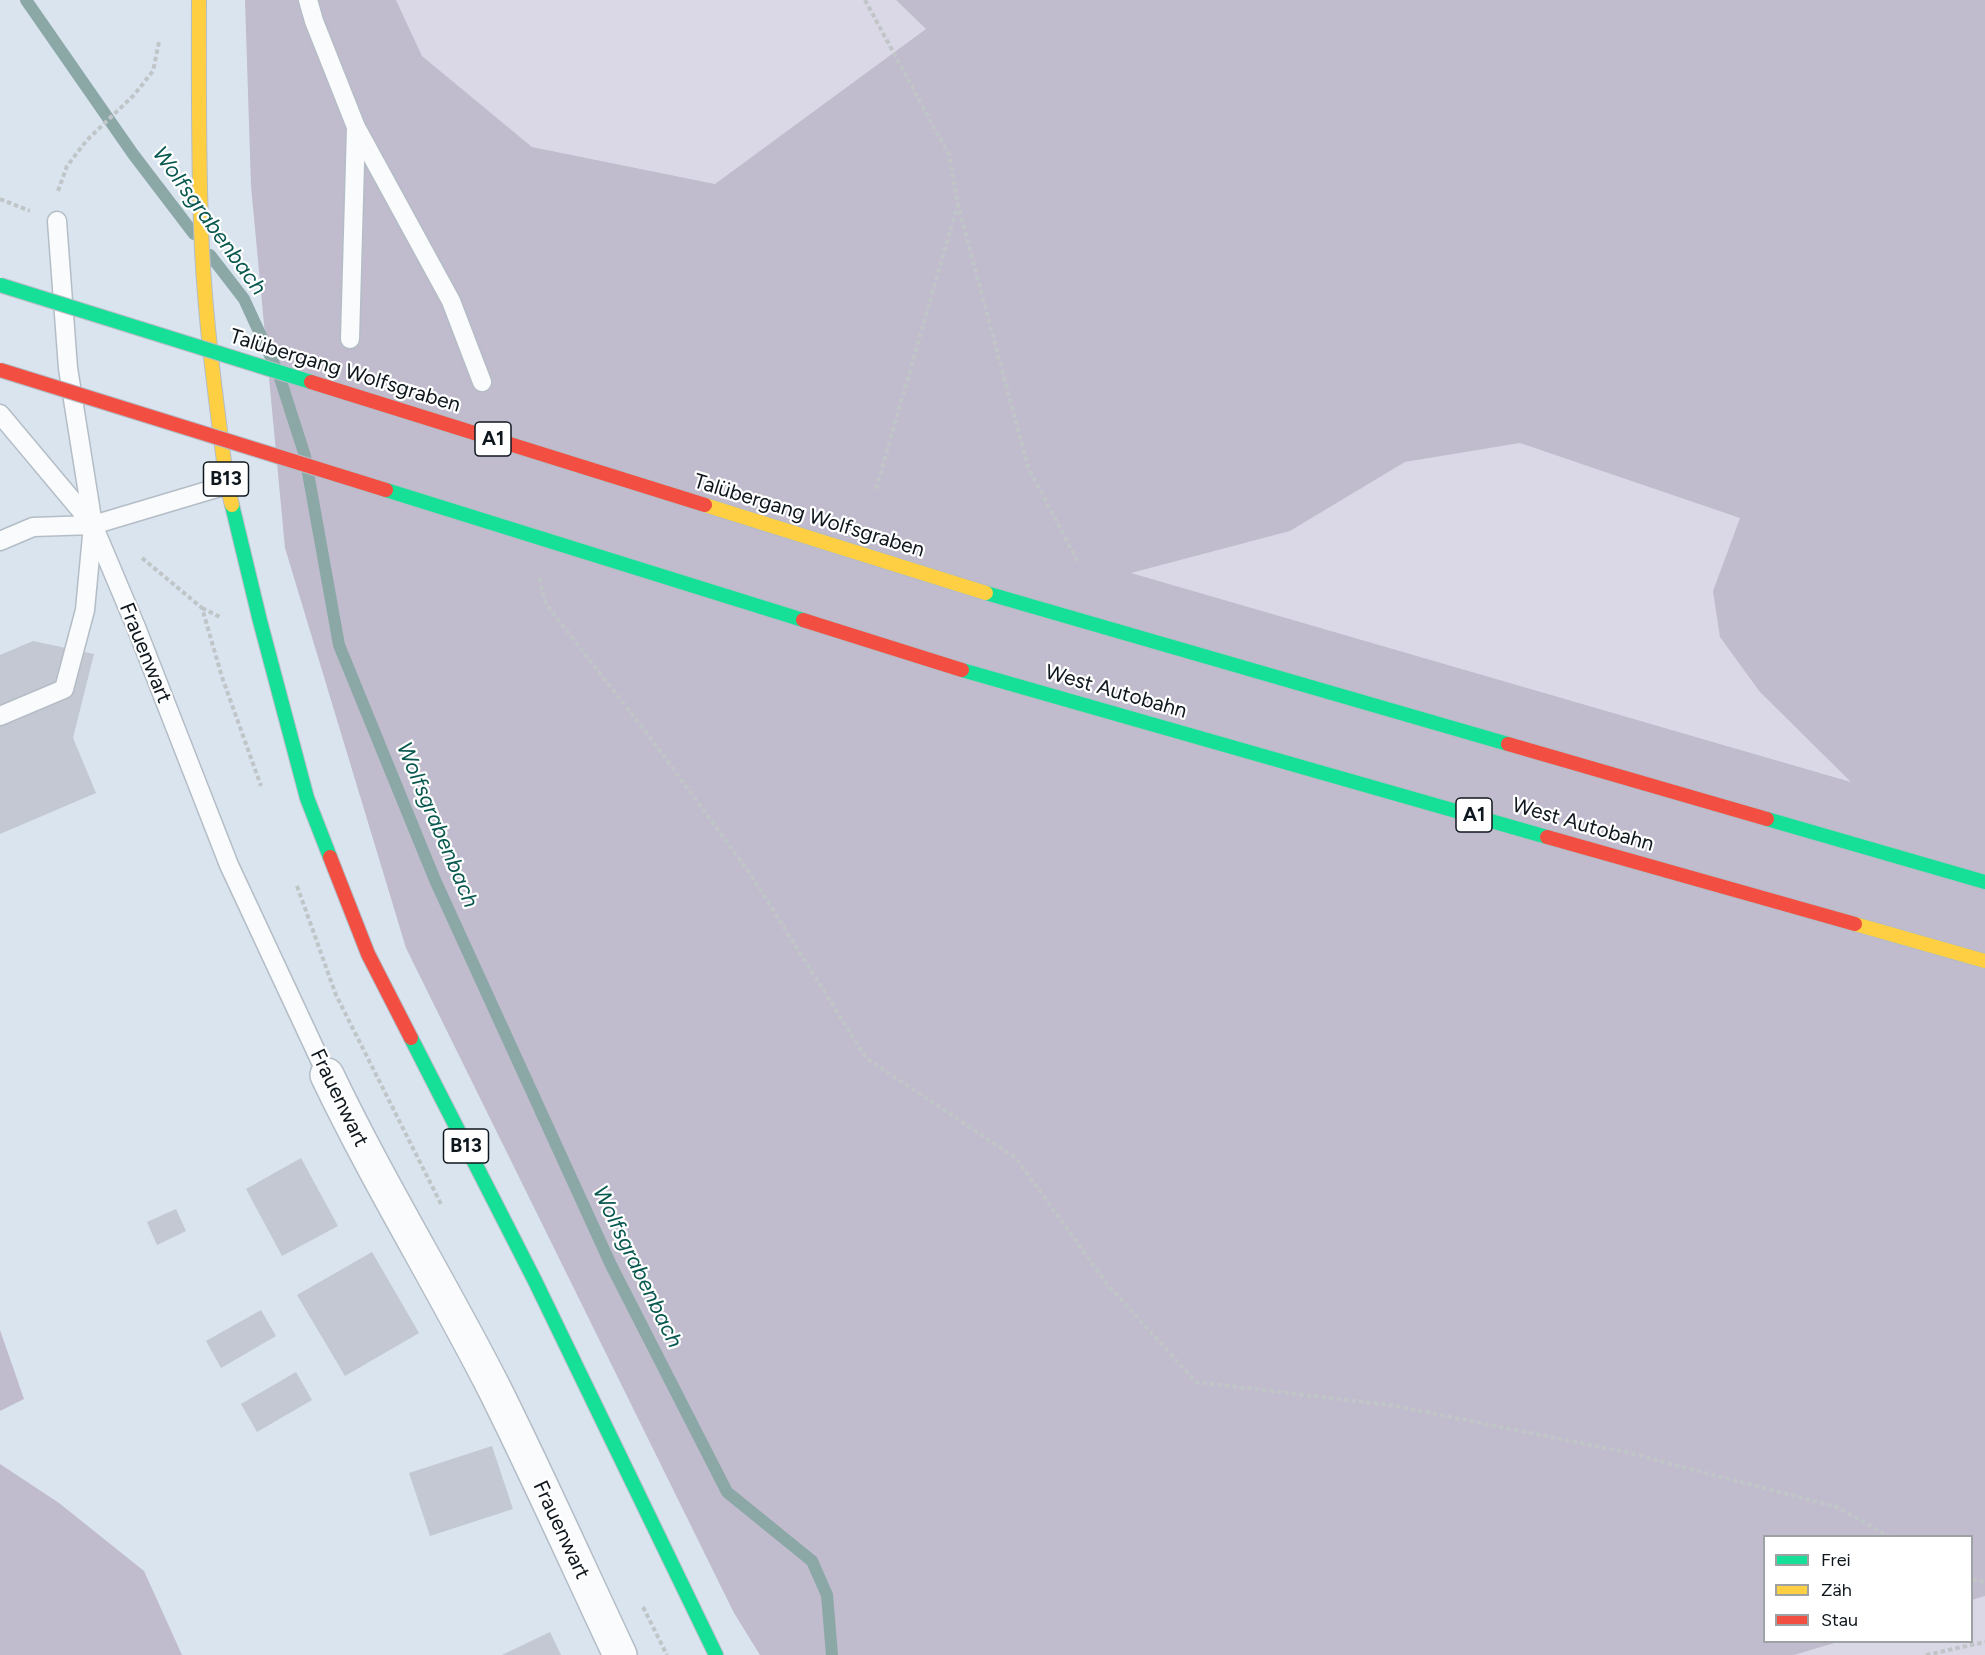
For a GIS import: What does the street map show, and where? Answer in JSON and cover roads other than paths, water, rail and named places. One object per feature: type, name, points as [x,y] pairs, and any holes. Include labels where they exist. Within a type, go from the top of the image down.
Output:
[{"type":"main road","name":"B13","points":[[199,0],[199,170],[208,333],[227,485],[260,621],[308,798],[368,954],[535,1281],[716,1655]]},
{"type":"main road","name":"Talübergang Wolfsgraben","points":[[0,285],[986,593],[1985,882]]},
{"type":"main road","name":"West Autobahn","points":[[0,370],[962,670],[1985,961]]},
{"type":"street","name":"Frauenwart","points":[[327,1075],[362,1148],[436,1279],[494,1389],[620,1655]]},
{"type":"lane","points":[[308,0],[314,21],[356,127],[450,301],[482,382]]},
{"type":"lane","points":[[350,339],[356,127]]},
{"type":"lane","points":[[0,716],[64,689],[85,610],[93,525],[68,368],[57,221]]},
{"type":"lane","points":[[0,414],[93,525]]},
{"type":"lane","points":[[0,541],[33,527],[93,525],[227,485]]},
{"type":"lane","name":"Frauenwart","points":[[93,525],[136,627],[229,865],[327,1075]]},
{"type":"waterway","name":"Wolfsgrabenbach","points":[[26,0],[133,154],[194,234]]},
{"type":"waterway","name":"Wolfsgrabenbach","points":[[210,255],[244,299],[279,375],[305,456],[339,645],[435,880],[611,1265],[727,1492],[812,1561],[827,1595],[832,1655]]}]
